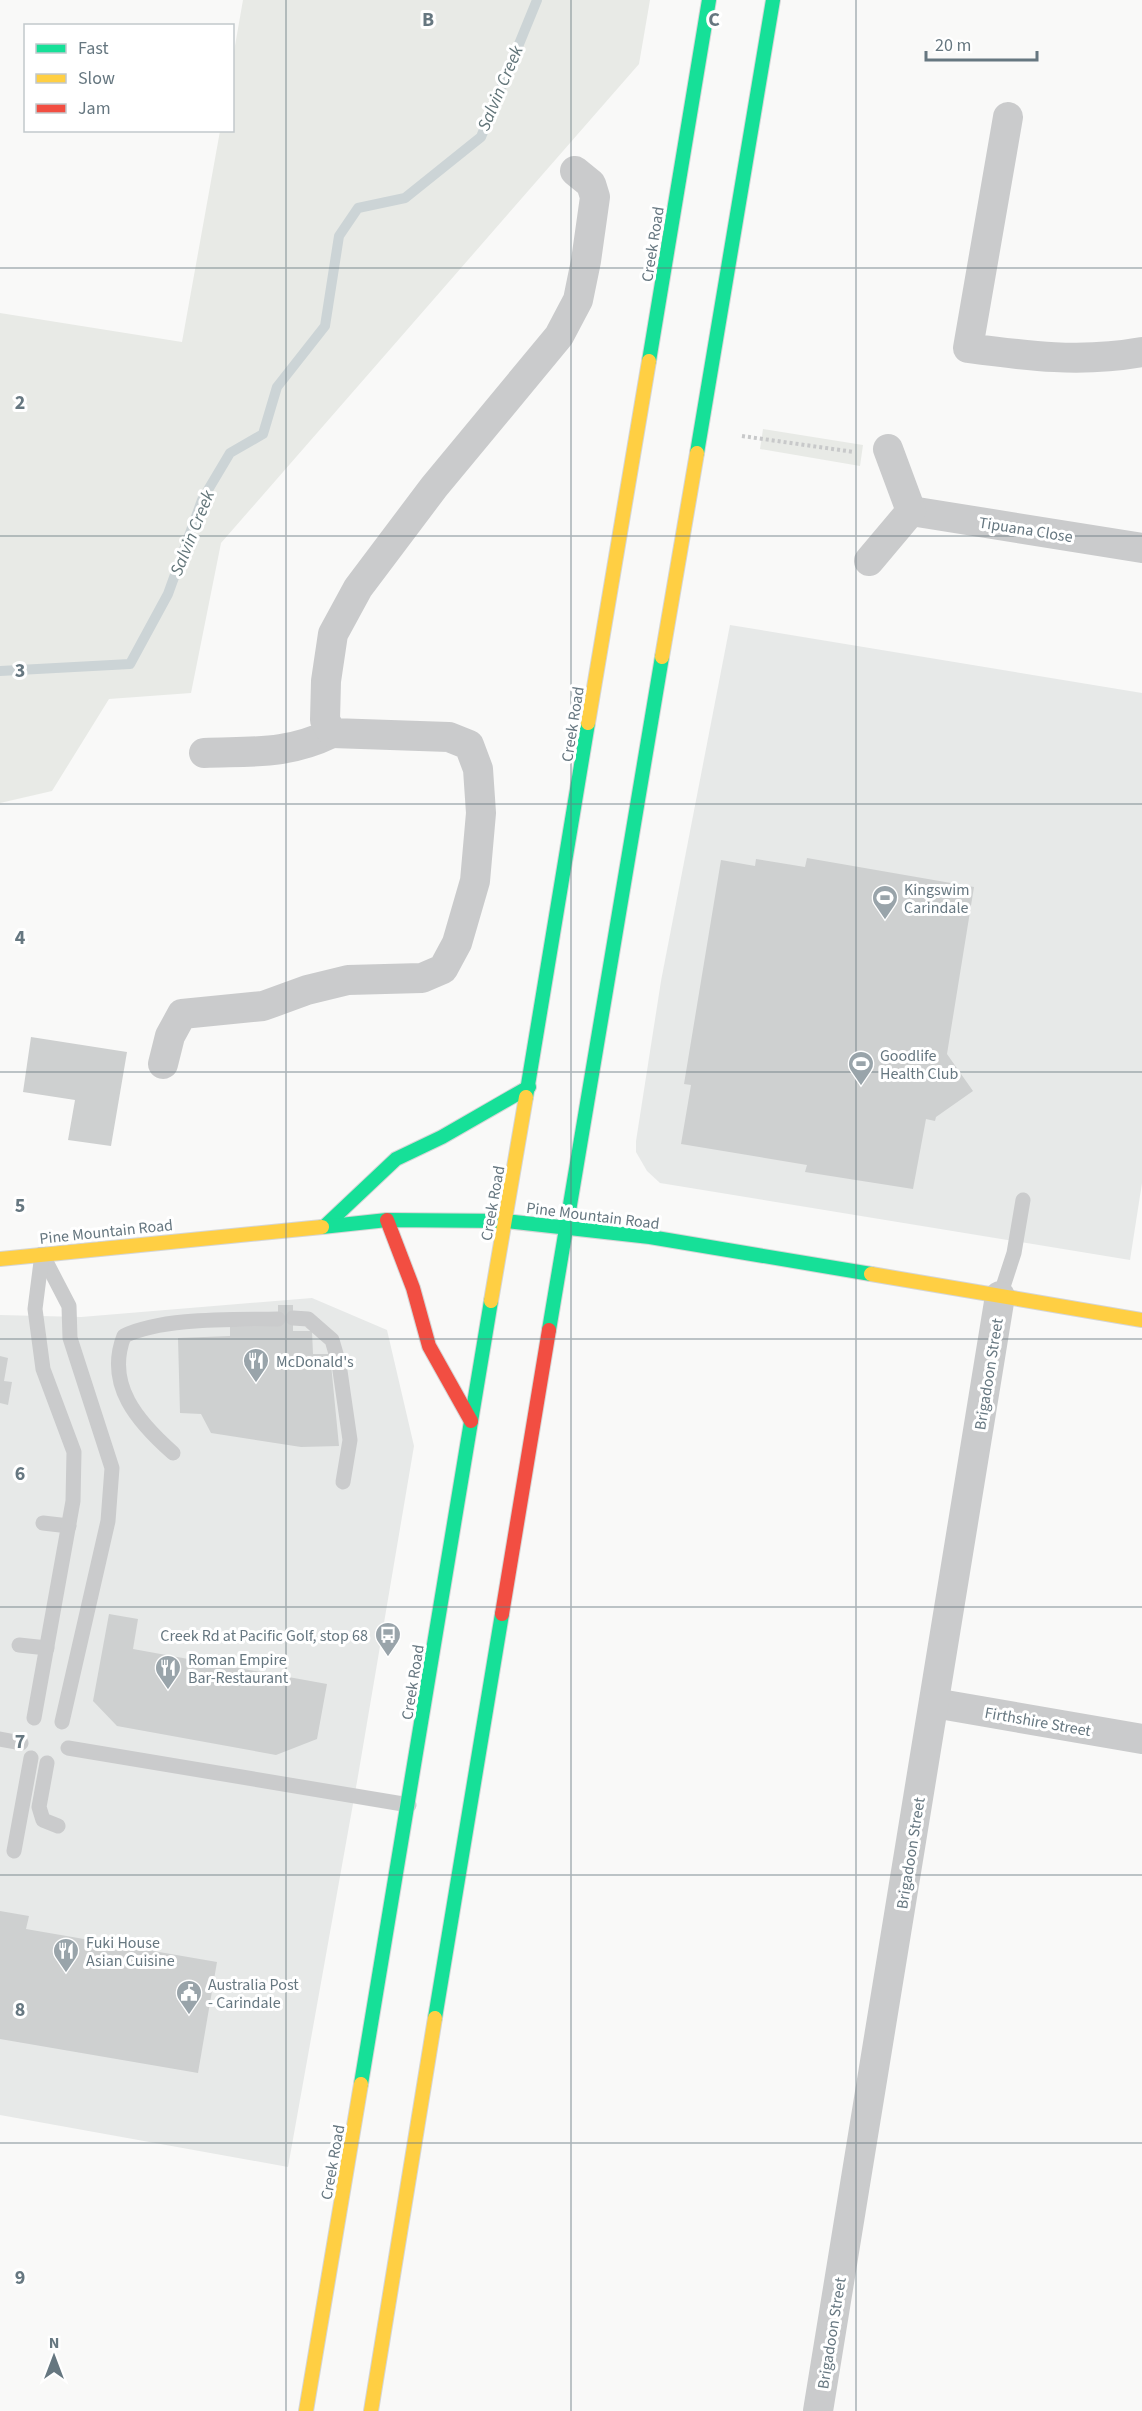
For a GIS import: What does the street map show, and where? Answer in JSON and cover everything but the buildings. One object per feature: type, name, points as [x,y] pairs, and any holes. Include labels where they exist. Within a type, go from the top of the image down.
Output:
[{"type":"main road","name":"Creek Road","points":[[306,2411],[709,0]]},
{"type":"main road","points":[[371,2411],[773,0]]},
{"type":"main road","points":[[325,1226],[396,1159],[442,1137],[529,1087]]},
{"type":"main road","points":[[387,1220],[413,1288],[429,1346],[471,1421]]},
{"type":"main road","name":"Pine Mountain Road","points":[[0,1259],[387,1220],[505,1221],[650,1237],[1142,1320]]},
{"type":"street","points":[[1008,117],[968,348],[1057,359],[1114,357],[1142,352]]},
{"type":"street","points":[[332,733],[324,720],[326,681],[333,634],[358,588],[434,487],[559,336],[578,300],[595,196],[591,184],[575,171]]},
{"type":"street","points":[[869,561],[911,511],[891,458]]},
{"type":"street","name":"Tipuana Close","points":[[911,511],[1142,548]]},
{"type":"street","points":[[164,1064],[170,1036],[182,1014],[263,1006],[307,990],[348,980],[422,978],[442,969],[457,943],[474,881],[481,813],[478,769],[469,745],[449,737],[332,733],[307,745],[283,751],[204,753]]},
{"type":"street","name":"Brigadoon Street","points":[[818,2411],[1000,1296]]},
{"type":"street","name":"Firthshire Street","points":[[934,1703],[1142,1739]]},
{"type":"lane","points":[[1000,1296],[1014,1253],[1023,1200]]},
{"type":"lane","points":[[34,1718],[73,1501],[74,1452],[43,1369],[35,1309],[42,1254]]},
{"type":"lane","points":[[42,1254],[69,1306],[70,1338],[112,1468],[108,1521],[62,1722]]},
{"type":"lane","points":[[173,1453],[147,1431],[121,1388],[117,1355],[124,1336],[136,1330],[202,1320],[308,1318],[332,1340],[339,1364],[350,1440],[343,1482]]},
{"type":"lane","points":[[43,1523],[69,1526]]},
{"type":"lane","points":[[19,1645],[47,1648]]},
{"type":"lane","points":[[0,1739],[21,1743]]},
{"type":"lane","points":[[68,1748],[409,1805]]},
{"type":"lane","points":[[14,1851],[31,1758]]},
{"type":"lane","points":[[47,1763],[39,1807],[43,1820],[58,1826]]},
{"type":"path","points":[[742,436],[891,458]]},
{"type":"shaded area","points":[[243,0],[650,0],[639,64],[221,543],[191,693],[109,699],[52,791],[0,803],[0,313],[182,342],[220,132],[234,132],[234,51]]},
{"type":"shaded area","points":[[763,429],[863,445],[860,466],[760,449]]},
{"type":"shaded area","points":[[730,625],[1142,693],[1142,1183],[1130,1260],[660,1183],[647,1171],[636,1152],[636,1141],[661,981]]},
{"type":"shaded area","points":[[312,1298],[387,1330],[414,1446],[288,2167],[0,2115],[0,1315],[81,1317]]},
{"type":"waterway","name":"Salvin Creek","points":[[0,671],[130,664],[168,594],[202,500],[230,453],[263,434],[277,387],[325,326],[339,236],[358,208],[405,198],[481,137],[537,0]]},
{"type":"traffic: fast","points":[[649,361],[709,0]]},
{"type":"traffic: fast","points":[[697,453],[773,0]]},
{"type":"traffic: fast","points":[[549,1330],[662,657]]},
{"type":"traffic: fast","points":[[526,1097],[588,723]]},
{"type":"traffic: fast","points":[[325,1226],[396,1159],[442,1137],[529,1087]]},
{"type":"traffic: fast","points":[[322,1227],[387,1220],[505,1221],[650,1237],[871,1274]]},
{"type":"traffic: fast","points":[[361,2084],[491,1301]]},
{"type":"traffic: fast","points":[[435,2018],[502,1614]]},
{"type":"traffic: slow","points":[[588,723],[649,361]]},
{"type":"traffic: slow","points":[[662,657],[697,453]]},
{"type":"traffic: slow","points":[[491,1301],[526,1097]]},
{"type":"traffic: slow","points":[[0,1259],[322,1227]]},
{"type":"traffic: slow","points":[[871,1274],[1142,1320]]},
{"type":"traffic: slow","points":[[371,2411],[435,2018]]},
{"type":"traffic: slow","points":[[306,2411],[361,2084]]},
{"type":"traffic: jam","points":[[387,1220],[413,1288],[429,1346],[471,1421]]},
{"type":"traffic: jam","points":[[502,1614],[549,1330]]},
{"type":"place","name":"Kingswim Carindale","points":[[885,921]]},
{"type":"place","name":"Goodlife Health Club","points":[[861,1087]]},
{"type":"place","name":"McDonald's","points":[[256,1384]]},
{"type":"place","name":"Creek Rd at Pacific Golf, stop 68","points":[[388,1658]]},
{"type":"place","name":"Roman Empire Bar-Restaurant","points":[[168,1691]]},
{"type":"place","name":"Fuki House Asian Cuisine","points":[[66,1974]]},
{"type":"place","name":"Australia Post - Carindale","points":[[189,2016]]}]
